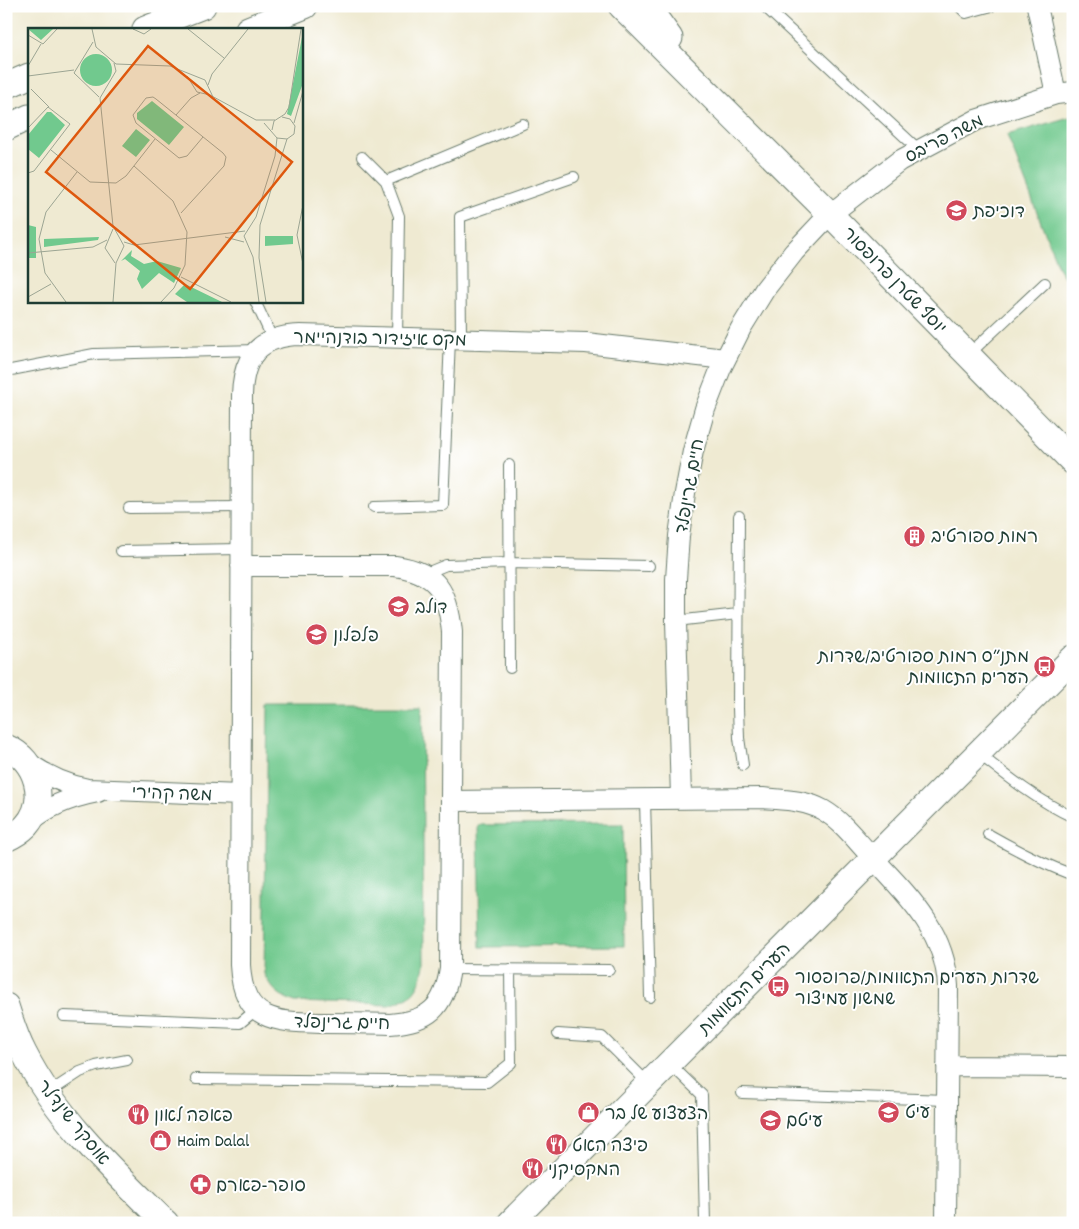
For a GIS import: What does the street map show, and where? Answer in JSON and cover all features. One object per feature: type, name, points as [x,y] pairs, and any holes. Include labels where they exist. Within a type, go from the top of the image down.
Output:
[{"type":"street","points":[[147,28],[202,6]]},
{"type":"street","points":[[250,28],[305,6]]},
{"type":"street","points":[[621,6],[716,100]]},
{"type":"street","points":[[647,6],[716,100]]},
{"type":"street","points":[[1037,6],[1064,93]]},
{"type":"street","points":[[6,86],[28,76]]},
{"type":"street","name":"משה פריבס","points":[[830,214],[899,161],[976,120],[1064,93]]},
{"type":"street","name":"יוסף שטרן פרופסור","points":[[716,100],[1073,462]]},
{"type":"street","points":[[6,128],[28,117]]},
{"type":"street","name":"חיים גרינפלד","points":[[680,798],[676,621],[679,544],[685,493],[693,451],[705,409],[725,359],[741,328],[765,289],[794,252],[830,214]]},
{"type":"street","name":"מקס איזידור בודנהיימר","points":[[265,345],[281,337],[300,335],[456,339],[586,343],[725,359]]},
{"type":"street","points":[[265,345],[247,365],[242,384],[241,557],[395,566],[424,574],[431,579],[442,592],[449,610],[452,632],[451,801],[680,798],[764,798],[791,800],[822,810],[840,823],[907,895],[926,920],[940,945],[947,972],[946,1223]]},
{"type":"street","name":"חיים גרינפלד","points":[[241,557],[240,977],[242,987],[251,1004],[263,1014],[287,1022],[390,1024],[422,1018],[436,1007],[447,986],[450,969],[451,801]]},
{"type":"street","name":"הערים התאומות","points":[[510,1223],[1073,658]]},
{"type":"street","points":[[6,734],[18,755],[35,775],[38,798],[34,813],[17,832],[6,853]]},
{"type":"street","name":"משה קהירי","points":[[18,755],[49,776],[88,789],[240,795]]},
{"type":"street","name":"משה קהירי","points":[[17,832],[36,816],[58,804],[104,790]]},
{"type":"street","name":"אוסקר שינדלר","points":[[6,1006],[23,1051],[48,1093],[62,1112],[93,1149],[166,1223]]},
{"type":"street","points":[[947,1066],[1073,1067]]},
{"type":"lane","points":[[764,6],[919,150]]},
{"type":"lane","points":[[959,6],[966,13],[992,6]]},
{"type":"lane","points":[[386,181],[523,124]]},
{"type":"lane","points":[[362,157],[386,181],[399,216],[397,338]]},
{"type":"lane","points":[[374,507],[443,505],[456,339],[460,216],[574,177]]},
{"type":"lane","points":[[968,355],[1045,283]]},
{"type":"lane","points":[[6,371],[94,354],[265,345],[255,302]]},
{"type":"lane","points":[[509,465],[510,668]]},
{"type":"lane","points":[[129,508],[241,507]]},
{"type":"lane","points":[[739,516],[738,708],[739,738],[743,765]]},
{"type":"lane","points":[[121,551],[241,557]]},
{"type":"lane","points":[[424,574],[446,565],[510,563],[649,566]]},
{"type":"lane","points":[[676,621],[738,614]]},
{"type":"lane","points":[[978,753],[1033,795],[1060,812],[1073,817]]},
{"type":"lane","points":[[645,799],[650,998]]},
{"type":"lane","points":[[988,834],[1053,868],[1073,875]]},
{"type":"lane","points":[[450,969],[609,970]]},
{"type":"lane","points":[[196,1079],[487,1082],[511,1063],[510,969]]},
{"type":"lane","points":[[64,1016],[240,1023],[257,1009]]},
{"type":"lane","points":[[558,1034],[602,1037],[649,1084]]},
{"type":"lane","points":[[48,1093],[80,1072],[96,1066],[127,1060]]},
{"type":"lane","points":[[669,1063],[702,1095],[705,1223]]},
{"type":"lane","points":[[742,1093],[947,1100]]},
{"type":"green space","points":[[1073,116],[1073,290],[1059,269],[1007,135]]},
{"type":"green space","points":[[268,705],[422,705],[424,965],[417,986],[410,996],[404,999],[389,1005],[295,1002],[276,992],[264,974]]},
{"type":"green space","points":[[623,824],[624,946],[480,947],[478,825]]},
{"type":"place","name":"דוכיפת","points":[[957,211]]},
{"type":"place","name":"רמות ספורטיב","points":[[915,536]]},
{"type":"place","name":"דולב","points":[[399,607]]},
{"type":"place","name":"פלפלון","points":[[317,635]]},
{"type":"place","name":"מתנ״ס רמות ספורטיב/שדרות הערים התאומות","points":[[1045,666]]},
{"type":"place","name":"שדרות הערים התאומות/פרופסור שמשון עמיצור","points":[[779,987]]},
{"type":"place","name":"עיט","points":[[889,1112]]},
{"type":"place","name":"הצעצוע של בר","points":[[589,1113]]},
{"type":"place","name":"פאפה לאון","points":[[138,1115]]},
{"type":"place","name":"עיטם","points":[[770,1120]]},
{"type":"place","name":"Haim Dalal","points":[[161,1140]]},
{"type":"place","name":"פיצה האט","points":[[556,1145]]},
{"type":"place","name":"המקסיקני","points":[[532,1169]]},
{"type":"place","name":"סופר-פארם","points":[[200,1185]]}]
